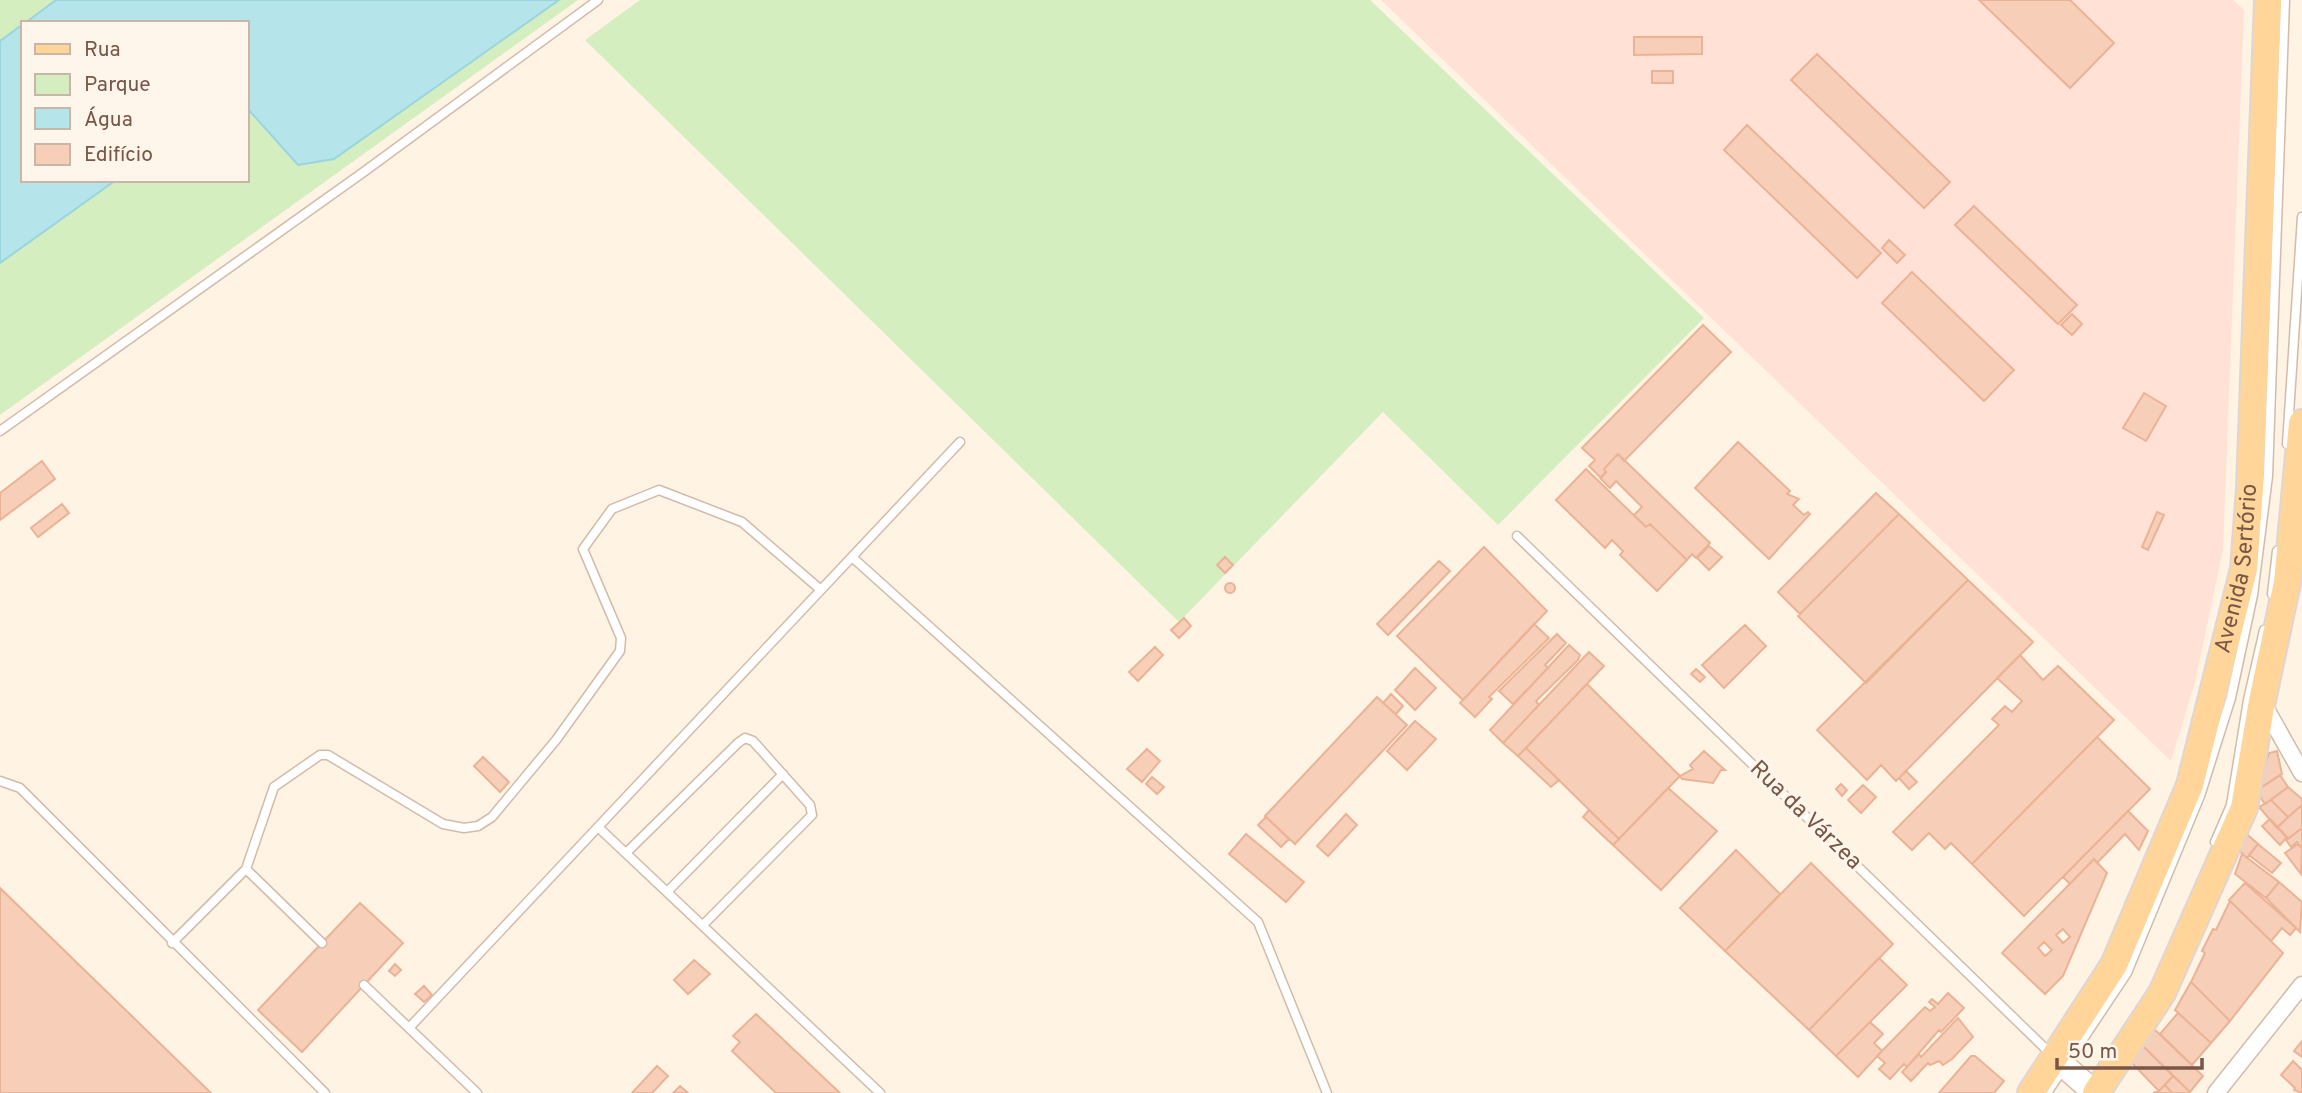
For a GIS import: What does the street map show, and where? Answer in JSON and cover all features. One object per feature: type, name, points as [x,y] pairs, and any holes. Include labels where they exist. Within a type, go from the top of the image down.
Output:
[{"type":"main road","name":"Avenida Sertório","points":[[2031,1093],[2059,1062],[2114,965],[2190,785],[2244,569],[2250,488],[2268,0]]},
{"type":"main road","points":[[2091,1092],[2162,993],[2209,893],[2244,808],[2262,701],[2287,583],[2302,423]]},
{"type":"street","points":[[2262,701],[2302,773]]},
{"type":"street","points":[[2216,1093],[2302,985]]},
{"type":"street","name":"Rua da Várzea","points":[[2059,1062],[2091,1092]]},
{"type":"lane","points":[[0,431],[365,171],[598,0]]},
{"type":"lane","points":[[2047,1093],[2059,1062],[2127,973],[2200,796],[2231,698],[2253,595],[2268,476],[2285,0]]},
{"type":"lane","points":[[2286,461],[2302,216]]},
{"type":"lane","points":[[409,1028],[960,442]]},
{"type":"lane","points":[[172,943],[246,869],[274,787],[320,755],[328,755],[443,824],[471,827],[492,817],[556,740],[620,651],[621,638],[583,549],[612,509],[659,490],[742,522],[821,590]]},
{"type":"lane","name":"Rua da Várzea","points":[[1517,536],[2059,1062]]},
{"type":"lane","points":[[2270,605],[2287,583],[2278,540]]},
{"type":"lane","points":[[852,557],[1258,922],[1327,1093]]},
{"type":"lane","points":[[2210,853],[2231,805],[2248,700],[2266,618]]},
{"type":"lane","points":[[626,853],[741,740],[753,741],[810,805],[812,815],[703,925]]},
{"type":"lane","points":[[667,892],[783,774]]},
{"type":"lane","points":[[0,781],[20,788],[172,943],[325,1093]]},
{"type":"lane","points":[[598,827],[880,1093]]},
{"type":"lane","points":[[246,869],[322,943]]},
{"type":"lane","points":[[364,985],[477,1093]]},
{"type":"lane","points":[[2091,1092],[2117,1042]]},
{"type":"shaded area","points":[[1381,0],[2233,0],[2244,10],[2223,550],[2195,682],[2171,761]]},
{"type":"green space","points":[[0,0],[578,0],[0,415]]},
{"type":"green space","points":[[640,0],[1370,0],[1704,318],[1498,525],[1383,412],[1179,622],[585,40]]},
{"type":"water","points":[[56,0],[559,0],[334,159],[298,165],[248,109],[248,21],[28,21]]},
{"type":"water","points":[[21,25],[21,182],[113,182],[0,263],[0,41]]},
{"type":"building","points":[[1979,0],[2070,0],[2114,43],[2070,88]]},
{"type":"building","points":[[1634,37],[1702,37],[1702,54],[1634,55]]},
{"type":"building","points":[[1817,54],[1950,182],[1924,208],[1791,80]]},
{"type":"building","points":[[1652,71],[1673,71],[1673,83],[1652,83]]},
{"type":"building","points":[[1747,125],[1881,253],[1857,278],[1724,150]]},
{"type":"building","points":[[1974,206],[2077,305],[2058,324],[1955,225]]},
{"type":"building","points":[[1889,240],[1905,255],[1897,263],[1882,248]]},
{"type":"building","points":[[1912,272],[2014,370],[1984,401],[1882,303]]},
{"type":"building","points":[[2072,314],[2082,324],[2072,335],[2061,325]]},
{"type":"building","points":[[1703,325],[1731,352],[1624,461],[1618,454],[1604,469],[1606,472],[1601,478],[1589,466],[1595,460],[1582,448]]},
{"type":"building","points":[[2144,393],[2166,406],[2146,441],[2123,428]]},
{"type":"building","points":[[1738,442],[1790,491],[1787,494],[1799,499],[1793,505],[1804,515],[1808,512],[1810,514],[1769,559],[1695,488]]},
{"type":"building","points":[[1618,454],[1710,543],[1696,558],[1692,554],[1687,560],[1650,524],[1646,527],[1634,515],[1642,507],[1616,481],[1610,488],[1600,478],[1606,472],[1604,469]]},
{"type":"building","points":[[42,461],[55,479],[0,520],[0,493]]},
{"type":"building","points":[[1586,469],[1646,527],[1650,524],[1687,560],[1657,591],[1620,555],[1623,551],[1612,540],[1605,548],[1556,500]]},
{"type":"building","points":[[1876,493],[1899,514],[1800,614],[1778,592]]},
{"type":"building","points":[[62,504],[69,513],[38,537],[31,528]]},
{"type":"building","points":[[2157,512],[2164,515],[2148,550],[2142,547]]},
{"type":"building","points":[[1899,514],[1968,580],[1866,683],[1798,616]]},
{"type":"building","points":[[1709,546],[1722,557],[1709,570],[1697,558]]},
{"type":"building","points":[[1484,547],[1547,611],[1463,700],[1397,636]]},
{"type":"building","points":[[1225,557],[1233,565],[1225,573],[1217,565]]},
{"type":"building","points":[[1439,561],[1450,571],[1388,635],[1377,624]]},
{"type":"building","points":[[1968,580],[2033,642],[1896,781],[1881,765],[1867,780],[1817,730]]},
{"type":"building","points":[[1230,583],[1234,584],[1234,592],[1230,593],[1226,592],[1225,588],[1226,584]]},
{"type":"building","points":[[1184,618],[1191,626],[1179,638],[1171,630]]},
{"type":"building","points":[[1534,624],[1549,638],[1489,697],[1492,699],[1475,717],[1460,703]]},
{"type":"building","points":[[1745,625],[1766,646],[1724,688],[1702,665]]},
{"type":"building","points":[[1557,634],[1566,643],[1545,665],[1548,668],[1513,704],[1499,691]]},
{"type":"building","points":[[1569,645],[1580,655],[1578,660],[1536,701],[1539,705],[1503,743],[1490,730]]},
{"type":"building","points":[[1155,647],[1163,655],[1138,681],[1129,672]]},
{"type":"building","points":[[1589,652],[1604,666],[1518,756],[1503,743]]},
{"type":"building","points":[[2020,655],[2043,680],[2058,666],[2114,720],[1972,864],[1951,843],[1945,849],[1929,833],[1912,850],[1893,832],[1999,725],[1992,719],[2005,706],[2012,712],[2022,701],[1997,678]]},
{"type":"building","points":[[1415,668],[1436,688],[1415,710],[1395,690]]},
{"type":"building","points":[[1696,669],[1705,677],[1700,682],[1691,674]]},
{"type":"building","points":[[1587,684],[1680,776],[1619,839],[1526,748]]},
{"type":"building","points":[[1391,694],[1403,706],[1396,714],[1383,703]]},
{"type":"building","points":[[1377,697],[1407,725],[1295,844],[1265,816]]},
{"type":"building","points":[[1415,721],[1436,739],[1407,770],[1387,751]]},
{"type":"building","points":[[2097,737],[2150,789],[2024,916],[1972,864]]},
{"type":"building","points":[[1526,748],[1559,780],[1551,787],[1518,756]]},
{"type":"building","points":[[1147,749],[1160,761],[1142,782],[1127,769]]},
{"type":"building","points":[[1704,751],[1725,770],[1721,770],[1713,783],[1682,779],[1680,776],[1693,769],[1690,765]]},
{"type":"building","points":[[2277,751],[2282,774],[2256,791],[2269,753]]},
{"type":"building","points":[[483,757],[509,782],[500,792],[474,766]]},
{"type":"building","points":[[1906,771],[1917,782],[1909,789],[1899,778]]},
{"type":"building","points":[[2280,775],[2288,787],[2265,804],[2256,791]]},
{"type":"building","points":[[1152,777],[1164,787],[1157,794],[1146,784]]},
{"type":"building","points":[[1841,784],[1847,790],[1842,796],[1836,789]]},
{"type":"building","points":[[1863,785],[1876,797],[1861,813],[1848,800]]},
{"type":"building","points":[[2288,787],[2302,799],[2302,805],[2288,817],[2271,800]]},
{"type":"building","points":[[1668,788],[1717,831],[1661,890],[1613,845]]},
{"type":"building","points":[[2271,800],[2288,817],[2277,828],[2259,807]]},
{"type":"building","points":[[2302,805],[2302,828],[2288,839],[2277,827]]},
{"type":"building","points":[[1589,810],[1619,839],[1613,845],[1583,817]]},
{"type":"building","points":[[2128,811],[2148,831],[2139,850],[2125,834],[2097,863],[2094,859],[2070,884],[2063,877]]},
{"type":"building","points":[[1346,814],[1357,825],[1328,856],[1317,846]]},
{"type":"building","points":[[1266,817],[1289,839],[1281,847],[1258,825]]},
{"type":"building","points":[[2270,819],[2287,837],[2280,845],[2262,826]]},
{"type":"building","points":[[2302,828],[2302,849],[2297,842],[2291,847],[2286,840]]},
{"type":"building","points":[[2243,831],[2258,844],[2247,858],[2235,847]]},
{"type":"building","points":[[1246,834],[1304,882],[1286,902],[1229,854]]},
{"type":"building","points":[[2258,844],[2281,863],[2272,873],[2249,855]]},
{"type":"building","points":[[2298,844],[2302,849],[2301,874],[2285,853]]},
{"type":"building","points":[[1736,850],[1780,894],[1725,951],[1680,908]]},
{"type":"building","points":[[2242,854],[2279,882],[2266,898],[2235,874]]},
{"type":"building","points":[[2094,859],[2107,873],[2063,976],[2045,994],[2002,953]],"holes":[[[2063,929],[2070,937],[2063,943],[2056,935]],[[2044,942],[2052,950],[2045,956],[2038,948]]]},
{"type":"building","points":[[1811,863],[1893,944],[1809,1030],[1725,951]]},
{"type":"building","points":[[2279,882],[2302,902],[2300,932],[2266,898]]},
{"type":"building","points":[[2245,883],[2296,928],[2290,935],[2282,928],[2271,941],[2229,900]]},
{"type":"building","points":[[0,888],[211,1093],[0,1093]]},
{"type":"building","points":[[2230,901],[2283,953],[2230,1021],[2191,982],[2205,953],[2202,951]]},
{"type":"building","points":[[360,903],[403,943],[302,1052],[258,1010]]},
{"type":"building","points":[[1879,958],[1907,985],[1836,1056],[1809,1030]]},
{"type":"building","points":[[694,960],[710,974],[688,994],[674,980]]},
{"type":"building","points":[[395,964],[401,970],[395,976],[389,971]]},
{"type":"building","points":[[2191,982],[2230,1021],[2211,1043],[2175,1010]]},
{"type":"building","points":[[424,986],[432,995],[424,1002],[415,994]]},
{"type":"building","points":[[1948,993],[1964,1008],[1941,1032],[1939,1030],[1907,1067],[1904,1064],[1890,1079],[1879,1069],[1885,1063],[1877,1056],[1925,1007],[1930,1011],[1935,1007],[1929,1002],[1932,999],[1938,1004]]},
{"type":"building","points":[[2178,1013],[2211,1043],[2192,1065],[2160,1034]]},
{"type":"building","points":[[756,1014],[840,1093],[776,1093],[732,1051],[740,1042],[733,1036]]},
{"type":"building","points":[[1958,1018],[1973,1037],[1952,1059],[1943,1065],[1939,1061],[1930,1065],[1928,1063],[1911,1081],[1902,1072],[1919,1054],[1921,1057]]},
{"type":"building","points":[[1870,1022],[1883,1034],[1874,1043],[1882,1051],[1858,1077],[1836,1056]]},
{"type":"building","points":[[2151,1026],[2203,1076],[2190,1092],[2140,1043]]},
{"type":"building","points":[[2302,1041],[2302,1057],[2294,1051]]},
{"type":"building","points":[[2140,1043],[2173,1076],[2159,1091],[2127,1058]]},
{"type":"building","points":[[1971,1056],[1975,1056],[2004,1081],[1994,1093],[1939,1093]]},
{"type":"building","points":[[2293,1061],[2302,1070],[2302,1093],[2294,1090],[2281,1075]]},
{"type":"building","points":[[657,1066],[668,1076],[652,1093],[632,1093]]},
{"type":"building","points":[[2173,1076],[2189,1093],[2172,1093],[2165,1085]]},
{"type":"building","points":[[2165,1085],[2172,1093],[2153,1093],[2159,1091]]},
{"type":"building","points":[[680,1086],[688,1093],[673,1093]]}]
